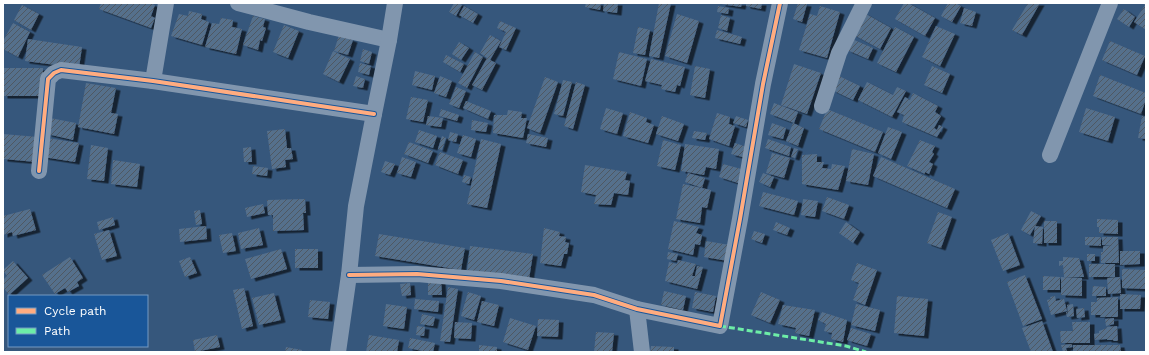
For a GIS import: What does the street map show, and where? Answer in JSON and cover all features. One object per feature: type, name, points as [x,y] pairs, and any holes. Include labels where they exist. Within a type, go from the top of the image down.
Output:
[{"type":"street","points":[[153,81],[166,3]]},
{"type":"street","points":[[238,3],[309,22],[389,40]]},
{"type":"street","points":[[338,352],[349,275],[356,206],[395,3]]},
{"type":"street","points":[[349,275],[418,274],[501,281],[594,295],[637,309],[720,326],[763,84],[780,3]]},
{"type":"street","points":[[822,106],[839,53],[864,3]]},
{"type":"street","points":[[1050,155],[1110,3]]},
{"type":"street","points":[[39,171],[48,79],[54,73],[61,70],[153,81],[374,114]]},
{"type":"street","points":[[637,309],[642,352]]},
{"type":"building","points":[[101,3],[149,3],[155,5],[151,16],[155,18],[151,28],[99,9]]},
{"type":"building","points":[[454,3],[459,3],[462,5],[456,16],[449,12]]},
{"type":"building","points":[[586,3],[601,3],[600,10],[585,7]]},
{"type":"building","points":[[604,3],[618,3],[617,13],[603,11]]},
{"type":"building","points":[[659,3],[671,3],[659,58],[649,56]]},
{"type":"building","points":[[721,3],[742,3],[741,7]]},
{"type":"building","points":[[746,3],[762,3],[761,9],[746,6]]},
{"type":"building","points":[[798,3],[807,4],[802,22],[793,19]]},
{"type":"building","points":[[904,3],[908,3],[935,18],[925,36],[895,19]]},
{"type":"building","points":[[948,3],[955,3],[961,6],[952,22],[941,16]]},
{"type":"building","points":[[1028,3],[1040,3],[1022,35],[1012,30]]},
{"type":"building","points":[[1142,3],[1146,3],[1146,30],[1134,22],[1145,5]]},
{"type":"building","points":[[22,5],[39,14],[31,30],[14,20]]},
{"type":"building","points":[[464,6],[478,14],[473,23],[459,15]]},
{"type":"building","points":[[718,6],[729,8],[728,14],[717,12]]},
{"type":"building","points":[[820,6],[840,12],[827,58],[799,50],[810,14],[817,16]]},
{"type":"building","points":[[964,8],[976,12],[972,26],[960,23]]},
{"type":"building","points":[[1124,9],[1135,17],[1129,27],[1117,19]]},
{"type":"building","points":[[189,11],[202,14],[201,19],[209,22],[202,45],[171,36],[179,14],[188,16]]},
{"type":"building","points":[[864,13],[891,28],[880,49],[852,34]]},
{"type":"building","points":[[677,14],[699,21],[687,63],[665,56]]},
{"type":"building","points":[[721,15],[730,18],[727,31],[718,28]]},
{"type":"building","points":[[253,16],[265,19],[263,27],[266,28],[262,41],[260,40],[258,50],[243,45]]},
{"type":"building","points":[[221,18],[233,20],[232,27],[242,29],[236,54],[205,47],[212,23],[219,24]]},
{"type":"building","points":[[500,21],[516,28],[506,50],[499,47],[506,32],[497,28]]},
{"type":"building","points":[[13,23],[30,32],[18,57],[3,49],[3,41]]},
{"type":"building","points":[[284,25],[299,31],[288,58],[273,52]]},
{"type":"building","points":[[936,26],[955,34],[940,66],[922,57]]},
{"type":"building","points":[[638,27],[650,30],[645,55],[633,53]]},
{"type":"building","points":[[895,27],[914,37],[896,72],[877,63]]},
{"type":"building","points":[[717,30],[742,37],[740,44],[715,38]]},
{"type":"building","points":[[339,35],[353,40],[348,55],[334,51]]},
{"type":"building","points":[[490,35],[501,41],[490,60],[496,63],[482,90],[472,85],[487,58],[480,53]]},
{"type":"building","points":[[28,39],[82,47],[79,68],[25,61]]},
{"type":"building","points":[[852,39],[873,48],[868,59],[847,50]]},
{"type":"building","points":[[1110,41],[1145,56],[1137,75],[1102,60]]},
{"type":"building","points":[[459,42],[469,48],[461,60],[452,54]]},
{"type":"building","points":[[363,49],[372,52],[369,64],[360,61]]},
{"type":"building","points":[[333,51],[350,59],[339,82],[323,74]]},
{"type":"building","points":[[475,52],[483,57],[467,88],[458,83]]},
{"type":"building","points":[[619,52],[647,59],[641,86],[613,79]]},
{"type":"building","points":[[446,55],[464,64],[460,72],[443,62]]},
{"type":"building","points":[[651,59],[685,67],[680,86],[677,85],[675,92],[661,89],[662,85],[645,81]]},
{"type":"building","points":[[360,63],[371,66],[369,75],[358,72]]},
{"type":"building","points":[[794,64],[821,73],[807,114],[781,105]]},
{"type":"building","points":[[695,66],[710,69],[705,98],[690,95]]},
{"type":"building","points":[[932,66],[950,74],[942,93],[924,85]]},
{"type":"building","points":[[3,68],[43,68],[43,96],[3,96]]},
{"type":"building","points":[[415,71],[435,76],[432,90],[412,85]]},
{"type":"building","points":[[1100,75],[1146,93],[1146,99],[1141,114],[1093,96]]},
{"type":"building","points":[[356,76],[365,79],[363,88],[353,86]]},
{"type":"building","points":[[440,76],[452,81],[446,97],[434,93]]},
{"type":"building","points":[[839,76],[860,86],[853,100],[832,90]]},
{"type":"building","points":[[545,77],[558,82],[540,133],[527,128]]},
{"type":"building","points":[[563,80],[572,82],[563,116],[554,114]]},
{"type":"building","points":[[576,82],[585,85],[573,129],[564,126]]},
{"type":"building","points":[[867,82],[893,95],[897,87],[906,91],[892,117],[858,100]]},
{"type":"building","points":[[86,83],[116,88],[111,113],[118,114],[114,134],[78,127]]},
{"type":"building","points":[[456,87],[466,91],[459,108],[449,104]]},
{"type":"building","points":[[913,93],[938,106],[935,112],[941,116],[934,128],[937,130],[939,125],[943,127],[937,137],[902,122],[904,115],[897,112],[905,97],[910,100]]},
{"type":"building","points":[[411,97],[428,100],[423,122],[406,119]]},
{"type":"building","points":[[466,101],[491,111],[488,119],[463,108]]},
{"type":"building","points":[[774,103],[798,112],[794,123],[770,114]]},
{"type":"building","points":[[606,108],[623,113],[617,134],[600,129]]},
{"type":"building","points":[[1086,108],[1115,117],[1108,141],[1079,132]]},
{"type":"building","points":[[441,109],[459,115],[457,121],[439,116]]},
{"type":"building","points":[[827,109],[883,132],[875,152],[819,129]]},
{"type":"building","points":[[508,110],[522,112],[521,118],[527,118],[523,138],[493,133],[494,115],[507,115]]},
{"type":"building","points":[[630,112],[647,118],[646,122],[654,125],[648,143],[623,136]]},
{"type":"building","points":[[717,113],[730,117],[729,124],[735,126],[729,146],[709,139]]},
{"type":"building","points":[[428,116],[443,118],[441,127],[426,125]]},
{"type":"building","points":[[662,116],[684,124],[678,141],[656,134]]},
{"type":"building","points":[[736,116],[748,120],[746,127],[733,123]]},
{"type":"building","points":[[1142,116],[1146,117],[1146,139],[1138,138]]},
{"type":"building","points":[[50,118],[76,123],[73,140],[47,134]]},
{"type":"building","points":[[472,120],[488,123],[486,132],[471,130]]},
{"type":"building","points":[[772,123],[786,128],[783,139],[768,135]]},
{"type":"building","points":[[793,123],[804,128],[798,146],[786,141]]},
{"type":"building","points":[[888,127],[902,132],[891,159],[878,153]]},
{"type":"building","points":[[285,129],[287,148],[291,148],[293,159],[285,160],[286,167],[272,169],[267,131]]},
{"type":"building","points":[[419,130],[437,136],[433,148],[415,142]]},
{"type":"building","points":[[694,131],[707,133],[705,140],[692,138]]},
{"type":"building","points":[[450,132],[458,134],[456,142],[448,140]]},
{"type":"building","points":[[3,134],[38,137],[36,162],[3,159]]},
{"type":"building","points":[[528,134],[548,138],[546,147],[526,143]]},
{"type":"building","points":[[463,135],[476,139],[471,157],[457,153]]},
{"type":"building","points":[[442,136],[446,138],[442,150],[438,149]]},
{"type":"building","points":[[47,138],[79,143],[75,162],[43,157]]},
{"type":"building","points":[[481,139],[501,144],[487,208],[467,204]]},
{"type":"building","points":[[768,139],[791,147],[789,156],[765,148]]},
{"type":"building","points":[[663,140],[681,145],[675,170],[657,166]]},
{"type":"building","points":[[920,140],[935,146],[932,152],[934,154],[929,162],[933,164],[929,174],[925,172],[925,174],[907,166]]},
{"type":"building","points":[[409,142],[433,151],[428,163],[404,154]]},
{"type":"building","points":[[735,143],[750,148],[746,158],[731,154]]},
{"type":"building","points":[[685,144],[719,149],[716,169],[706,167],[704,175],[681,171]]},
{"type":"building","points":[[91,145],[108,148],[104,181],[87,179]]},
{"type":"building","points":[[251,147],[252,162],[244,162],[243,148]]},
{"type":"building","points":[[794,148],[798,149],[795,158],[791,157]]},
{"type":"building","points":[[852,149],[874,154],[868,185],[846,181]]},
{"type":"building","points":[[440,152],[463,160],[458,174],[435,165]]},
{"type":"building","points":[[772,153],[790,158],[784,178],[766,173]]},
{"type":"building","points":[[817,154],[817,162],[824,162],[822,168],[831,169],[832,164],[845,166],[838,190],[802,184],[802,155]]},
{"type":"building","points":[[402,157],[416,162],[411,177],[397,173]]},
{"type":"building","points":[[881,157],[955,189],[947,208],[873,176]]},
{"type":"building","points":[[113,160],[140,164],[137,187],[111,184]]},
{"type":"building","points":[[385,161],[395,164],[390,175],[381,172]]},
{"type":"building","points":[[723,164],[745,170],[741,184],[719,177]]},
{"type":"building","points":[[585,165],[627,172],[625,180],[630,181],[628,195],[614,193],[611,205],[594,204],[596,195],[581,192]]},
{"type":"building","points":[[253,166],[268,168],[267,176],[252,174]]},
{"type":"building","points":[[688,173],[705,178],[702,188],[685,182]]},
{"type":"building","points":[[763,173],[774,177],[770,187],[759,182]]},
{"type":"building","points":[[464,175],[471,177],[469,184],[462,182]]},
{"type":"building","points":[[683,184],[711,190],[707,208],[702,207],[700,223],[676,219]]},
{"type":"building","points":[[763,192],[798,201],[794,215],[759,206]]},
{"type":"building","points":[[827,197],[849,205],[844,219],[822,211]]},
{"type":"building","points":[[305,199],[306,213],[303,213],[304,230],[273,231],[273,215],[268,215],[267,200]]},
{"type":"building","points":[[803,199],[818,201],[815,217],[801,215]]},
{"type":"building","points":[[263,204],[265,213],[247,217],[245,208]]},
{"type":"building","points":[[30,209],[36,230],[13,236],[12,232],[3,235],[3,216]]},
{"type":"building","points":[[200,210],[202,224],[196,225],[194,211]]},
{"type":"building","points":[[1031,211],[1041,216],[1030,235],[1021,230]]},
{"type":"building","points":[[938,212],[952,217],[941,248],[927,243]]},
{"type":"building","points":[[113,217],[115,225],[99,230],[97,222]]},
{"type":"building","points":[[1097,219],[1118,220],[1118,234],[1099,233]]},
{"type":"building","points":[[674,221],[699,227],[696,233],[702,235],[700,245],[695,244],[693,255],[668,249]]},
{"type":"building","points":[[1044,221],[1057,221],[1057,243],[1044,243]]},
{"type":"building","points":[[776,222],[790,228],[787,235],[773,230]]},
{"type":"building","points":[[846,222],[860,232],[853,243],[839,233]]},
{"type":"building","points":[[206,226],[207,239],[180,242],[179,229]]},
{"type":"building","points":[[1035,226],[1043,227],[1042,244],[1033,243]]},
{"type":"building","points":[[259,228],[263,245],[241,249],[238,233]]},
{"type":"building","points":[[544,228],[560,232],[559,236],[566,237],[565,242],[569,243],[567,254],[564,254],[561,266],[540,263]]},
{"type":"building","points":[[109,230],[117,256],[102,260],[94,234]]},
{"type":"building","points":[[754,231],[765,234],[762,243],[751,239]]},
{"type":"building","points":[[232,233],[236,251],[223,253],[219,235]]},
{"type":"building","points":[[1008,233],[1020,265],[1003,271],[991,240]]},
{"type":"building","points":[[379,234],[465,248],[461,270],[375,256]]},
{"type":"building","points":[[1085,237],[1101,237],[1101,246],[1085,245]]},
{"type":"building","points":[[1102,237],[1118,237],[1119,263],[1101,263],[1101,252],[1103,252],[1103,246],[1112,245],[1102,245]]},
{"type":"building","points":[[706,241],[730,245],[728,261],[704,257]]},
{"type":"building","points":[[470,246],[533,254],[529,279],[467,271]]},
{"type":"building","points":[[281,249],[287,269],[251,279],[245,259]]},
{"type":"building","points":[[295,249],[318,249],[318,268],[295,268]]},
{"type":"building","points":[[1120,251],[1140,251],[1140,264],[1120,265]]},
{"type":"building","points":[[668,252],[678,254],[676,261],[667,259]]},
{"type":"building","points":[[1087,254],[1095,254],[1095,261],[1087,261]]},
{"type":"building","points":[[70,257],[83,278],[77,282],[79,286],[68,292],[65,288],[55,294],[42,275]]},
{"type":"building","points":[[190,257],[197,273],[185,277],[179,261]]},
{"type":"building","points":[[1063,257],[1079,258],[1084,277],[1064,277],[1063,265],[1059,266],[1059,261],[1063,261]]},
{"type":"building","points":[[678,260],[696,264],[692,276],[695,276],[697,266],[703,267],[697,289],[665,281],[669,262],[677,264]]},
{"type":"building","points":[[13,261],[28,278],[9,295],[3,287],[3,280],[7,276],[3,270]]},
{"type":"building","points":[[857,263],[877,270],[865,305],[853,300],[859,283],[851,280]]},
{"type":"building","points":[[1089,264],[1115,264],[1115,277],[1089,277]]},
{"type":"building","points":[[1122,269],[1146,270],[1146,289],[1122,288]]},
{"type":"building","points":[[1025,275],[1042,319],[1023,326],[1007,282]]},
{"type":"building","points":[[1043,276],[1060,277],[1060,290],[1043,290]]},
{"type":"building","points":[[1061,277],[1082,278],[1082,296],[1061,295]]},
{"type":"building","points":[[1120,277],[1121,293],[1108,294],[1107,278]]},
{"type":"building","points":[[428,280],[441,280],[442,295],[428,295]]},
{"type":"building","points":[[410,283],[411,295],[402,296],[400,284]]},
{"type":"building","points":[[1093,286],[1106,287],[1106,296],[1092,296]]},
{"type":"building","points":[[448,287],[458,289],[450,342],[440,341]]},
{"type":"building","points":[[244,288],[253,326],[242,329],[233,290]]},
{"type":"building","points":[[664,291],[686,296],[683,310],[661,305]]},
{"type":"building","points":[[468,292],[481,296],[474,320],[461,316]]},
{"type":"building","points":[[695,292],[716,296],[713,312],[692,308]]},
{"type":"building","points":[[761,292],[780,300],[770,323],[751,315]]},
{"type":"building","points":[[274,293],[281,320],[259,325],[252,298]]},
{"type":"building","points":[[1120,294],[1141,295],[1140,309],[1120,309]]},
{"type":"building","points":[[897,296],[928,299],[924,336],[894,333]]},
{"type":"building","points":[[1055,296],[1056,301],[1064,299],[1067,311],[1051,315],[1047,300],[1051,299],[1050,297]]},
{"type":"building","points":[[1118,297],[1118,317],[1100,317],[1101,315],[1091,315],[1091,302],[1097,302],[1097,298]]},
{"type":"building","points":[[415,299],[439,301],[438,312],[414,309]]},
{"type":"building","points":[[310,300],[330,302],[328,319],[308,317]]},
{"type":"building","points":[[482,301],[499,305],[494,326],[477,322]]},
{"type":"building","points":[[386,304],[407,307],[404,329],[383,326]]},
{"type":"building","points":[[856,304],[880,310],[875,331],[851,325]]},
{"type":"building","points":[[1073,304],[1074,316],[1067,317],[1067,305]]},
{"type":"building","points":[[783,305],[815,310],[809,336],[795,333],[796,328],[778,324]]},
{"type":"building","points":[[1084,308],[1085,317],[1077,318],[1076,309]]},
{"type":"building","points":[[822,312],[847,320],[843,342],[831,339],[832,333],[824,331],[826,324],[818,320]]},
{"type":"building","points":[[422,314],[435,317],[433,326],[420,324]]},
{"type":"building","points":[[510,318],[536,326],[528,350],[503,342]]},
{"type":"building","points":[[1114,318],[1114,324],[1106,326],[1105,319]]},
{"type":"building","points":[[538,319],[559,320],[558,337],[537,336]]},
{"type":"building","points":[[1042,321],[1053,352],[1031,352],[1022,328]]},
{"type":"building","points":[[455,322],[472,323],[471,339],[454,338]]},
{"type":"building","points":[[1072,322],[1090,322],[1090,343],[1061,343],[1060,331],[1073,331]]},
{"type":"building","points":[[417,326],[425,327],[424,336],[416,335]]},
{"type":"building","points":[[1117,326],[1118,341],[1107,339],[1095,340],[1094,334],[1099,333],[1099,331],[1107,328],[1106,327]]},
{"type":"building","points":[[851,328],[871,334],[867,346],[847,340]]},
{"type":"building","points":[[596,332],[614,333],[612,352],[594,352]]},
{"type":"building","points":[[217,335],[220,347],[195,352],[193,340]]},
{"type":"building","points":[[369,335],[399,340],[397,352],[366,352]]},
{"type":"building","points":[[410,338],[435,343],[433,352],[408,348]]},
{"type":"building","points":[[1072,344],[1072,347],[1066,348],[1067,352],[1063,352],[1061,345]]},
{"type":"building","points":[[479,345],[497,347],[497,352],[479,352]]},
{"type":"building","points":[[1073,345],[1120,345],[1121,352],[1073,352]]},
{"type":"building","points":[[651,346],[674,347],[674,352],[650,352]]},
{"type":"building","points":[[286,347],[302,350],[302,352],[285,352]]},
{"type":"marked path","points":[[720,326],[846,346],[866,352]]},
{"type":"cycle path","points":[[349,275],[417,274],[501,281],[594,295],[637,309],[720,326],[763,84],[780,3]]},
{"type":"cycle path","points":[[39,171],[48,79],[54,73],[61,70],[153,81],[374,114]]}]
